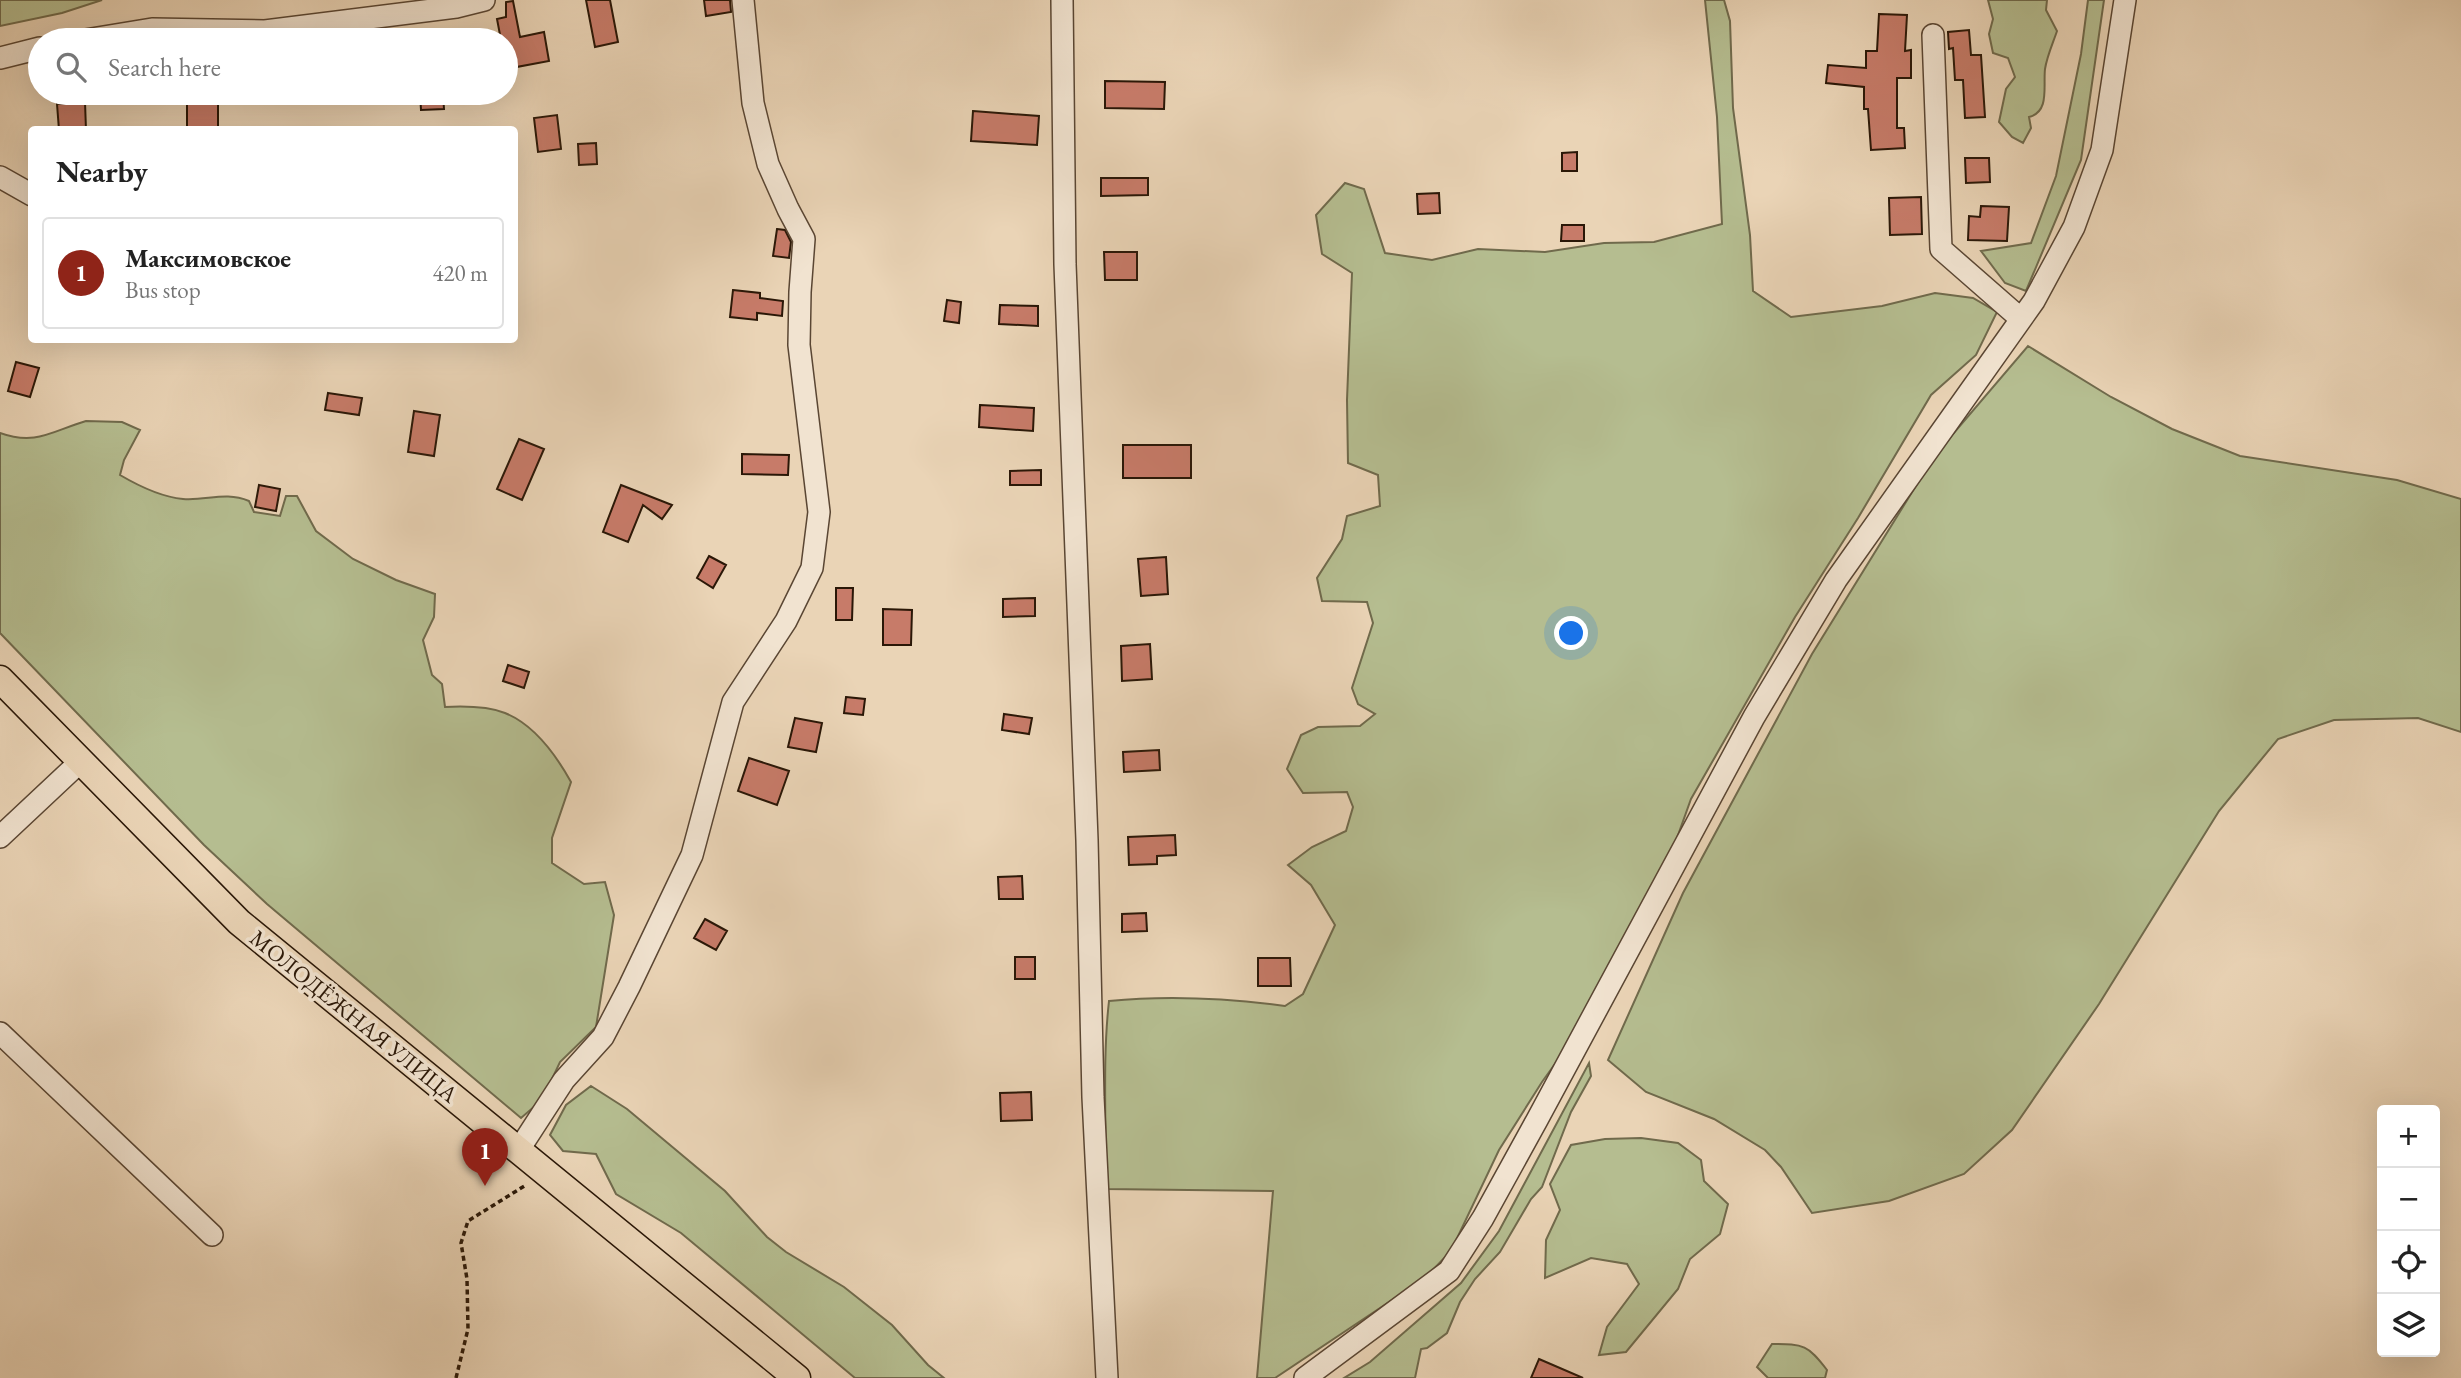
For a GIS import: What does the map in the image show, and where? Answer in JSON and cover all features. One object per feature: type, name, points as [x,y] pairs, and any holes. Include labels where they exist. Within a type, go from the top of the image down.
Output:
[{"type":"main road","name":"МОЛОДЁЖНАЯ УЛИЦА","points":[[0,679],[239,922],[797,1378]]},
{"type":"street","points":[[289,28],[456,7],[484,0]]},
{"type":"street","points":[[518,1152],[564,1080],[603,1037],[629,987],[692,855],[733,702],[786,621],[812,568],[819,512],[799,345],[804,239],[768,164],[753,103],[743,0]]},
{"type":"street","points":[[1062,0],[1065,264],[1087,840],[1093,1097],[1107,1378]]},
{"type":"street","points":[[1305,1378],[1449,1271],[1497,1193],[1641,931],[1754,717],[1836,580],[2034,301],[2074,227],[2102,150],[2125,0]]},
{"type":"street","points":[[1933,35],[1941,249],[2021,319]]},
{"type":"street","points":[[0,58],[28,51]]},
{"type":"street","points":[[0,177],[28,193]]},
{"type":"street","points":[[0,837],[81,761]]},
{"type":"street","points":[[0,1033],[212,1236]]},
{"type":"path","points":[[456,1378],[468,1329],[467,1279],[461,1242],[468,1221],[545,1173]]},
{"type":"green space","points":[[0,0],[102,0],[62,13],[0,26]]},
{"type":"green space","points":[[1705,0],[1724,0],[1730,21],[1733,108],[1750,235],[1753,291],[1791,317],[1882,306],[1935,293],[1973,298],[1997,312],[1976,355],[1931,395],[1795,617],[1691,799],[1668,863],[1588,1018],[1542,1082],[1499,1150],[1451,1251],[1425,1278],[1275,1378],[1257,1378],[1273,1191],[1105,1189],[1106,1048],[1109,1001],[1197,998],[1285,1006],[1303,994],[1335,925],[1311,885],[1288,865],[1312,847],[1346,831],[1353,807],[1347,792],[1303,793],[1287,769],[1301,735],[1318,727],[1360,726],[1375,714],[1358,704],[1352,688],[1373,623],[1367,602],[1322,601],[1317,578],[1342,539],[1347,516],[1380,506],[1378,475],[1348,463],[1347,400],[1352,273],[1322,254],[1316,215],[1345,183],[1364,189],[1385,253],[1432,260],[1478,249],[1545,252],[1604,243],[1654,242],[1722,224],[1717,117]]},
{"type":"green space","points":[[1988,0],[2047,0],[2046,10],[2057,31],[2046,64],[2043,104],[2036,114],[2029,117],[2031,128],[2023,143],[2012,137],[1999,122],[2006,89],[2015,77],[2008,58],[1993,53],[1989,34],[1993,19]]},
{"type":"green space","points":[[2088,0],[2104,0],[2081,160],[2026,291],[2005,283],[1981,251],[2031,243],[2056,176],[2081,54]]},
{"type":"green space","points":[[2028,346],[2111,397],[2172,429],[2240,456],[2397,480],[2461,499],[2461,732],[2418,718],[2334,720],[2278,739],[2219,811],[2099,1004],[2012,1130],[1964,1174],[1889,1201],[1812,1213],[1781,1167],[1765,1150],[1714,1119],[1646,1092],[1608,1060],[1683,893],[1812,654],[1935,455]]},
{"type":"green space","points":[[86,421],[122,422],[140,430],[124,460],[120,475],[134,483],[175,498],[240,498],[249,501],[254,512],[280,516],[286,496],[297,496],[316,531],[353,559],[396,580],[435,594],[434,617],[423,640],[432,675],[442,684],[445,707],[491,709],[516,718],[544,742],[565,772],[571,782],[552,838],[552,863],[584,884],[605,882],[614,915],[596,1027],[560,1062],[542,1100],[521,1118],[267,904],[204,845],[0,633],[0,433],[34,438]]},
{"type":"green space","points":[[1589,1063],[1591,1076],[1571,1112],[1542,1187],[1531,1199],[1500,1252],[1475,1279],[1460,1302],[1447,1333],[1427,1348],[1421,1349],[1415,1378],[1344,1378],[1370,1362],[1461,1283],[1499,1231]]},
{"type":"green space","points":[[591,1086],[627,1109],[725,1191],[767,1237],[786,1252],[844,1287],[892,1325],[928,1365],[944,1378],[855,1378],[681,1233],[616,1194],[596,1154],[563,1151],[550,1135],[566,1105]]},
{"type":"green space","points":[[1641,1138],[1678,1143],[1701,1160],[1704,1181],[1728,1204],[1720,1234],[1690,1259],[1678,1289],[1626,1352],[1599,1355],[1607,1327],[1639,1284],[1627,1264],[1591,1258],[1545,1278],[1546,1240],[1560,1210],[1550,1184],[1571,1145],[1605,1139]]},
{"type":"green space","points":[[1772,1344],[1798,1346],[1810,1351],[1827,1370],[1825,1378],[1768,1378],[1757,1367]]},
{"type":"building","points":[[586,0],[610,0],[618,42],[595,47]]},
{"type":"building","points":[[704,0],[730,0],[731,12],[706,16]]},
{"type":"building","points":[[513,1],[520,37],[544,32],[549,61],[518,67],[518,28],[499,28],[497,19],[506,17],[506,2]]},
{"type":"building","points":[[1879,14],[1907,15],[1905,51],[1911,50],[1911,78],[1897,78],[1897,128],[1904,128],[1905,148],[1871,150],[1868,109],[1864,109],[1864,87],[1826,83],[1828,65],[1866,68],[1866,51],[1877,51]]},
{"type":"building","points":[[1969,30],[1971,55],[1981,55],[1985,117],[1965,118],[1963,80],[1955,80],[1953,48],[1949,49],[1948,32]]},
{"type":"building","points":[[1105,81],[1165,82],[1164,109],[1105,108]]},
{"type":"building","points":[[57,105],[85,105],[86,126],[59,126]]},
{"type":"building","points":[[187,105],[218,105],[218,126],[187,126]]},
{"type":"building","points":[[421,105],[444,105],[444,109],[421,110]]},
{"type":"building","points":[[973,111],[1039,116],[1037,145],[971,141]]},
{"type":"building","points":[[557,115],[561,149],[538,152],[534,118]]},
{"type":"building","points":[[596,143],[597,164],[579,165],[578,144]]},
{"type":"building","points":[[1577,152],[1577,171],[1562,171],[1562,153]]},
{"type":"building","points":[[1965,158],[1989,158],[1990,182],[1966,183]]},
{"type":"building","points":[[1101,178],[1148,178],[1148,195],[1101,196]]},
{"type":"building","points":[[1439,193],[1440,213],[1418,214],[1417,194]]},
{"type":"building","points":[[1921,197],[1922,234],[1890,235],[1889,198]]},
{"type":"building","points":[[1981,206],[2009,207],[2007,241],[1968,240],[1969,216],[1980,217]]},
{"type":"building","points":[[1562,225],[1584,225],[1584,241],[1561,241]]},
{"type":"building","points":[[777,229],[785,230],[791,242],[789,258],[773,256]]},
{"type":"building","points":[[1104,252],[1137,252],[1137,280],[1105,280]]},
{"type":"building","points":[[733,290],[760,293],[760,298],[783,301],[782,316],[757,313],[757,320],[730,317]]},
{"type":"building","points":[[947,300],[961,302],[959,323],[944,321]]},
{"type":"building","points":[[1000,305],[1038,306],[1038,326],[999,324]]},
{"type":"building","points":[[16,362],[39,368],[30,397],[8,391]]},
{"type":"building","points":[[328,393],[362,398],[359,415],[325,410]]},
{"type":"building","points":[[980,405],[1034,408],[1033,431],[979,427]]},
{"type":"building","points":[[414,411],[440,415],[434,456],[408,452]]},
{"type":"building","points":[[519,439],[544,449],[522,500],[497,489]]},
{"type":"building","points":[[1123,445],[1191,445],[1191,478],[1123,478]]},
{"type":"building","points":[[742,454],[789,455],[788,475],[742,474]]},
{"type":"building","points":[[1041,470],[1041,485],[1010,485],[1010,471]]},
{"type":"building","points":[[259,485],[280,489],[276,511],[255,507]]},
{"type":"building","points":[[621,485],[672,505],[662,519],[643,505],[628,542],[603,532]]},
{"type":"building","points":[[709,556],[726,565],[713,588],[697,578]]},
{"type":"building","points":[[1166,557],[1168,594],[1141,596],[1138,559]]},
{"type":"building","points":[[836,588],[853,588],[852,620],[836,620]]},
{"type":"building","points":[[1035,598],[1035,616],[1003,617],[1003,599]]},
{"type":"building","points":[[883,609],[912,610],[911,645],[883,645]]},
{"type":"building","points":[[1150,644],[1152,679],[1122,681],[1121,646]]},
{"type":"building","points":[[508,665],[529,672],[524,688],[503,681]]},
{"type":"building","points":[[846,697],[865,699],[863,715],[844,713]]},
{"type":"building","points":[[1004,714],[1032,718],[1029,734],[1002,730]]},
{"type":"building","points":[[795,718],[822,723],[816,752],[788,747]]},
{"type":"building","points":[[1159,750],[1160,770],[1124,772],[1123,752]]},
{"type":"building","points":[[749,758],[789,771],[777,805],[738,791]]},
{"type":"building","points":[[1175,835],[1176,855],[1157,856],[1157,864],[1129,865],[1128,837]]},
{"type":"building","points":[[1022,876],[1023,899],[999,899],[998,877]]},
{"type":"building","points":[[1146,913],[1147,931],[1122,932],[1122,914]]},
{"type":"building","points":[[705,919],[727,931],[716,950],[694,938]]},
{"type":"building","points":[[1015,957],[1035,957],[1035,979],[1015,979]]},
{"type":"building","points":[[1258,958],[1290,958],[1291,986],[1258,986]]},
{"type":"building","points":[[1031,1092],[1032,1120],[1001,1121],[1000,1093]]},
{"type":"building","points":[[1539,1359],[1583,1378],[1531,1378]]},
{"type":"place","name":"Максимовское","points":[[485,1186]]}]
